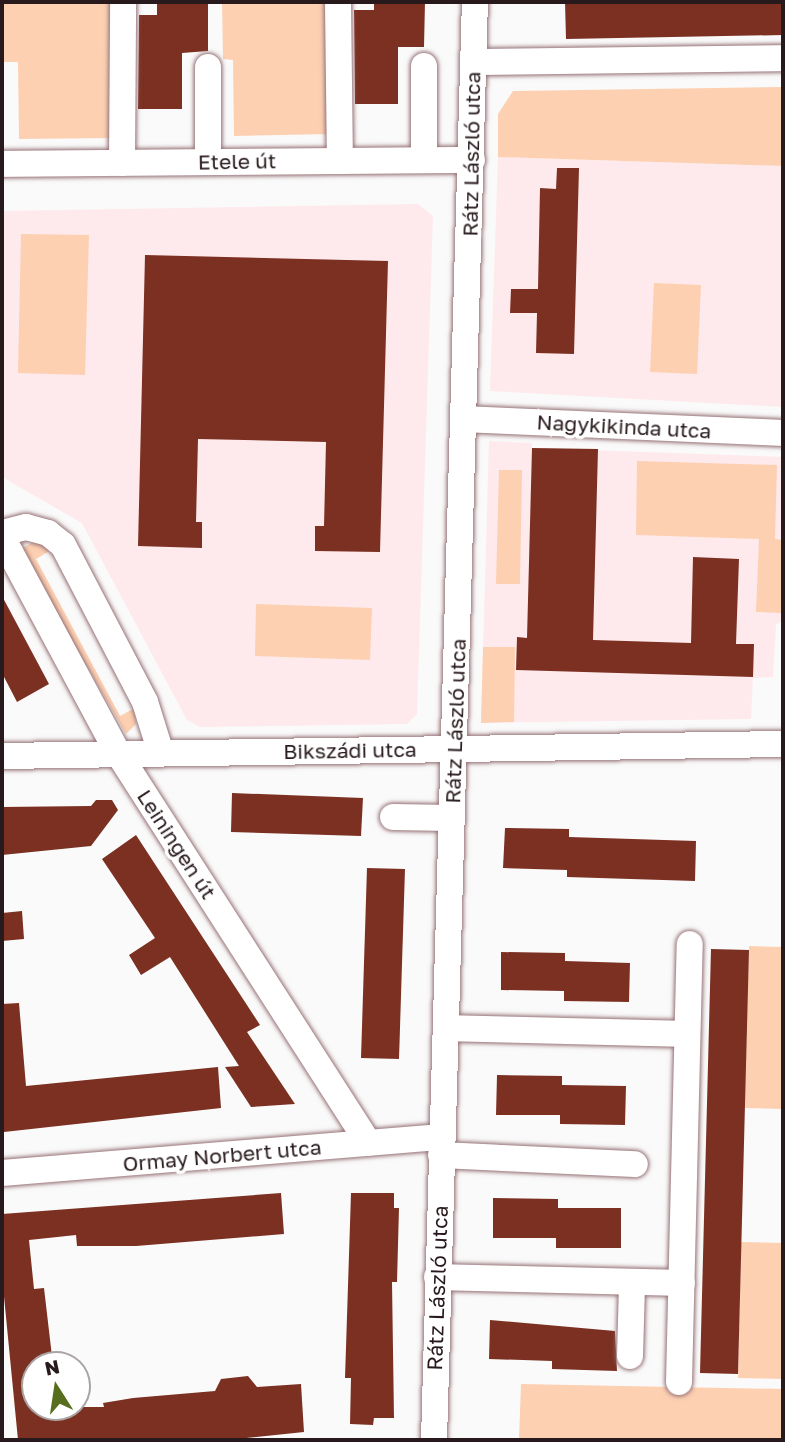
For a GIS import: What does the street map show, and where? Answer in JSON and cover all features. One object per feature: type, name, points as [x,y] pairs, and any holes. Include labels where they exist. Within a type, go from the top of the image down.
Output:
[{"type":"street","points":[[122,163],[123,2]]},
{"type":"street","points":[[338,2],[340,161]]},
{"type":"street","name":"Rátz László utca","points":[[434,1440],[475,2]]},
{"type":"street","points":[[473,62],[783,58]]},
{"type":"street","points":[[424,66],[424,160]]},
{"type":"street","points":[[208,67],[208,162]]},
{"type":"street","name":"Etele út","points":[[2,164],[472,160]]},
{"type":"street","name":"Nagykikinda utca","points":[[464,419],[783,433]]},
{"type":"street","points":[[2,535],[26,527],[48,533],[63,545],[145,702],[160,753]]},
{"type":"street","name":"Leiningen út","points":[[2,535],[118,754],[368,1143]]},
{"type":"street","name":"Bikszádi utca","points":[[2,756],[783,744]]},
{"type":"street","points":[[393,817],[452,818]]},
{"type":"street","points":[[679,1382],[690,944]]},
{"type":"street","points":[[446,1028],[687,1034]]},
{"type":"street","name":"Ormay Norbert utca","points":[[2,1173],[368,1143],[442,1146],[635,1164]]},
{"type":"street","points":[[437,1277],[682,1283]]},
{"type":"street","points":[[630,1356],[632,1283]]},
{"type":"shaded area","points":[[3,2],[112,2],[114,138],[19,139],[18,62],[4,62]]},
{"type":"shaded area","points":[[222,2],[330,2],[332,134],[234,136],[233,60],[223,59]]},
{"type":"shaded area","points":[[783,87],[783,166],[498,157],[498,114],[513,91]]},
{"type":"shaded area","points":[[498,157],[783,166],[783,407],[490,391]]},
{"type":"shaded area","points":[[418,204],[433,216],[417,714],[407,724],[200,727],[187,720],[82,523],[2,477],[2,211]]},
{"type":"shaded area","points":[[21,234],[89,235],[85,375],[18,373]]},
{"type":"shaded area","points":[[654,283],[701,285],[697,374],[650,372]]},
{"type":"shaded area","points":[[489,441],[532,443],[532,448],[783,457],[783,620],[776,625],[773,677],[753,678],[751,719],[481,723]]},
{"type":"shaded area","points":[[637,461],[777,465],[775,539],[783,540],[783,613],[756,612],[759,539],[636,535]]},
{"type":"shaded area","points":[[499,470],[522,470],[520,584],[496,584]]},
{"type":"shaded area","points":[[38,539],[51,550],[36,559],[120,716],[135,708],[136,724],[126,734],[20,550]]},
{"type":"shaded area","points":[[256,604],[372,608],[370,660],[255,656]]},
{"type":"shaded area","points":[[483,647],[515,647],[514,722],[481,723]]},
{"type":"shaded area","points":[[749,946],[783,947],[783,1109],[744,1108]]},
{"type":"shaded area","points":[[741,1242],[783,1243],[783,1379],[738,1378]]},
{"type":"shaded area","points":[[521,1384],[783,1389],[783,1440],[519,1440]]},
{"type":"building","points":[[157,2],[208,2],[208,51],[182,53],[182,109],[138,109],[139,15],[157,15]]},
{"type":"building","points":[[374,2],[425,2],[424,47],[398,47],[398,104],[355,104],[354,10],[374,10]]},
{"type":"building","points":[[565,2],[783,2],[783,35],[566,39]]},
{"type":"building","points":[[557,168],[579,168],[574,354],[536,353],[537,313],[510,313],[511,289],[538,289],[540,188],[556,189]]},
{"type":"building","points":[[145,255],[388,261],[380,552],[315,551],[315,526],[324,526],[326,442],[198,439],[196,522],[202,522],[202,548],[138,546]]},
{"type":"building","points":[[532,448],[598,449],[593,640],[691,643],[693,557],[739,559],[736,644],[754,644],[753,677],[516,670],[517,637],[527,638]]},
{"type":"building","points":[[2,596],[49,684],[17,702],[2,673]]},
{"type":"building","points":[[232,793],[363,798],[361,836],[231,832]]},
{"type":"building","points":[[96,800],[112,800],[118,810],[91,846],[2,855],[2,807],[91,806]]},
{"type":"building","points":[[505,828],[569,829],[569,837],[696,841],[695,881],[567,877],[567,870],[503,868]]},
{"type":"building","points":[[136,835],[260,1025],[247,1032],[295,1104],[251,1107],[225,1067],[239,1066],[170,957],[141,975],[129,955],[155,938],[102,859]]},
{"type":"building","points":[[367,868],[405,869],[399,1059],[361,1058]]},
{"type":"building","points":[[22,911],[24,939],[2,941],[2,913]]},
{"type":"building","points":[[711,949],[749,950],[738,1374],[700,1373]]},
{"type":"building","points":[[501,952],[565,953],[565,961],[630,963],[629,1002],[564,1001],[564,991],[501,990]]},
{"type":"building","points":[[19,1003],[26,1086],[218,1067],[221,1108],[4,1132],[2,1004]]},
{"type":"building","points":[[497,1075],[562,1076],[562,1085],[626,1086],[625,1125],[560,1124],[560,1115],[496,1115]]},
{"type":"building","points":[[281,1193],[284,1234],[136,1246],[77,1246],[76,1235],[29,1240],[34,1289],[44,1288],[51,1351],[21,1351],[21,1421],[91,1421],[91,1407],[104,1407],[103,1403],[215,1391],[221,1379],[248,1376],[257,1387],[301,1384],[304,1432],[227,1440],[18,1440],[2,1276],[2,1214]]},
{"type":"building","points":[[351,1193],[394,1193],[394,1208],[399,1208],[397,1282],[392,1282],[394,1418],[374,1418],[373,1425],[350,1424],[351,1378],[345,1378]]},
{"type":"building","points":[[493,1198],[558,1199],[558,1208],[621,1208],[621,1248],[556,1248],[556,1238],[493,1238]]},
{"type":"building","points":[[490,1320],[615,1331],[617,1371],[552,1369],[552,1361],[489,1359]]}]
